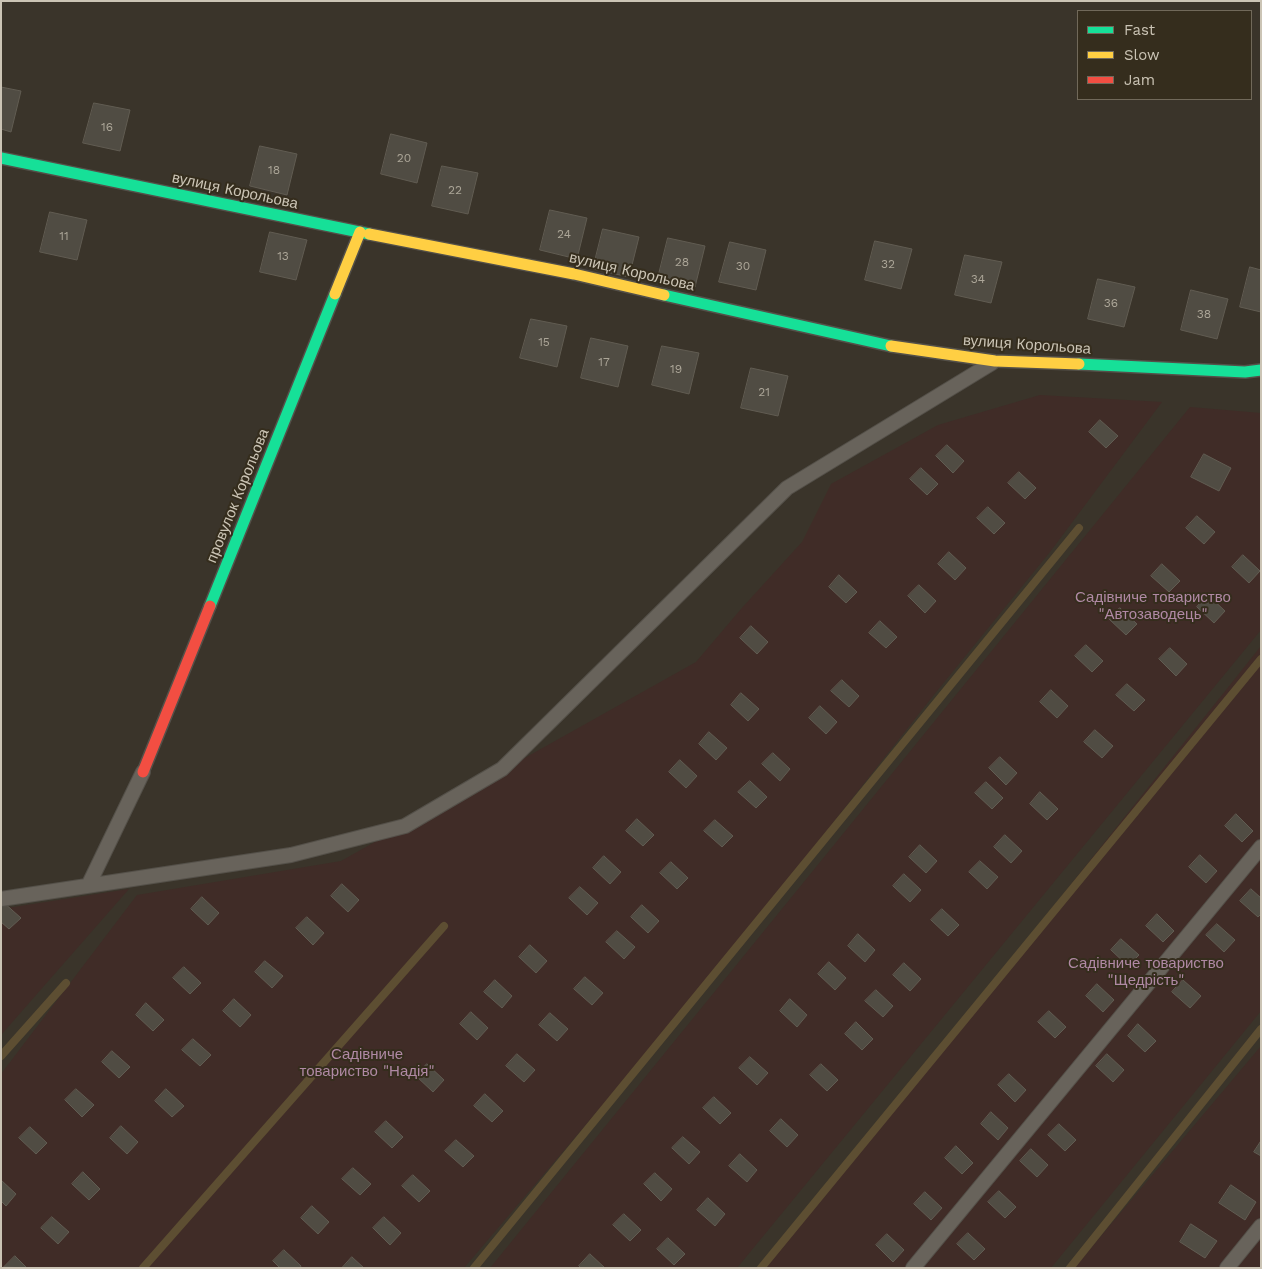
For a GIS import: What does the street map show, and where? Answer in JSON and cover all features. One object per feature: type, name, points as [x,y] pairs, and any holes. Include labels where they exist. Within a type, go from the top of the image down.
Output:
[{"type":"street","name":"вулиця Корольова","points":[[1,158],[574,274],[881,345],[994,361],[1245,372],[1261,370]]},
{"type":"street","name":"провулок Корольова","points":[[143,772],[360,232]]},
{"type":"lane","points":[[1,899],[291,855],[405,826],[502,769],[787,488],[994,361]]},
{"type":"lane","points":[[88,886],[143,772]]},
{"type":"lane","points":[[912,1268],[1261,847]]},
{"type":"lane","points":[[1227,1268],[1261,1226]]},
{"type":"green space","name":"Садівниче товариство \"Надія\"","points":[[1040,395],[1162,402],[1050,552],[933,696],[709,980],[464,1268],[1,1268],[1,1074],[137,895],[341,861],[696,662],[802,542],[831,484],[938,425]]},
{"type":"green space","name":"Садівниче товариство \"Автозаводець\"","points":[[1190,407],[1261,413],[1261,630],[737,1268],[490,1268]]},
{"type":"green space","name":"Садівниче товариство \"Щедрість\"","points":[[1261,646],[1261,1011],[1051,1268],[765,1268]]},
{"type":"green space","points":[[129,889],[1,1035],[1,909]]},
{"type":"green space","points":[[1261,1046],[1261,1268],[1074,1268]]},
{"type":"building","points":[[1,87],[21,91],[11,132],[1,129]]},
{"type":"building","points":[[94,103],[130,110],[120,151],[83,143]]},
{"type":"building","points":[[391,134],[427,143],[417,183],[381,174]]},
{"type":"building","points":[[260,146],[297,154],[287,195],[250,186]]},
{"type":"building","points":[[442,166],[478,173],[468,214],[432,206]]},
{"type":"building","points":[[550,210],[587,218],[577,259],[540,250]]},
{"type":"building","points":[[50,212],[87,220],[77,260],[40,252]]},
{"type":"building","points":[[603,229],[639,237],[629,277],[593,269]]},
{"type":"building","points":[[270,232],[307,240],[296,280],[260,272]]},
{"type":"building","points":[[668,238],[705,246],[695,287],[658,278]]},
{"type":"building","points":[[875,241],[912,249],[901,289],[865,280]]},
{"type":"building","points":[[730,242],[766,250],[756,290],[719,282]]},
{"type":"building","points":[[965,255],[1002,262],[991,303],[955,295]]},
{"type":"building","points":[[1250,267],[1261,270],[1261,312],[1240,307]]},
{"type":"building","points":[[1098,279],[1135,287],[1124,327],[1088,319]]},
{"type":"building","points":[[1191,290],[1228,299],[1217,339],[1181,330]]},
{"type":"building","points":[[531,319],[567,326],[557,367],[520,358]]},
{"type":"building","points":[[591,338],[628,346],[618,387],[581,378]]},
{"type":"building","points":[[662,346],[699,353],[689,394],[652,385]]},
{"type":"building","points":[[751,368],[788,376],[778,416],[741,408]]},
{"type":"building","points":[[1100,420],[1118,436],[1106,448],[1089,432]]},
{"type":"building","points":[[947,445],[964,461],[953,473],[936,456]]},
{"type":"building","points":[[1204,454],[1231,468],[1219,491],[1191,477]]},
{"type":"building","points":[[921,468],[938,484],[927,495],[910,479]]},
{"type":"building","points":[[1019,472],[1036,488],[1025,499],[1008,483]]},
{"type":"building","points":[[988,507],[1005,523],[994,534],[977,518]]},
{"type":"building","points":[[1197,516],[1215,532],[1204,544],[1186,528]]},
{"type":"building","points":[[949,552],[966,568],[955,580],[938,564]]},
{"type":"building","points":[[1243,555],[1260,571],[1249,583],[1232,567]]},
{"type":"building","points":[[1162,564],[1180,581],[1169,592],[1151,576]]},
{"type":"building","points":[[839,575],[857,592],[846,603],[829,587]]},
{"type":"building","points":[[919,585],[936,601],[925,613],[908,596]]},
{"type":"building","points":[[1208,595],[1225,611],[1214,623],[1197,607]]},
{"type":"building","points":[[1120,608],[1137,624],[1126,635],[1109,619]]},
{"type":"building","points":[[880,621],[897,637],[886,648],[869,633]]},
{"type":"building","points":[[751,626],[768,642],[757,654],[740,638]]},
{"type":"building","points":[[1086,645],[1103,661],[1092,672],[1075,656]]},
{"type":"building","points":[[1170,648],[1187,664],[1176,676],[1159,659]]},
{"type":"building","points":[[842,680],[859,696],[849,707],[831,691]]},
{"type":"building","points":[[1127,684],[1145,700],[1134,711],[1116,695]]},
{"type":"building","points":[[1051,690],[1068,706],[1057,718],[1040,702]]},
{"type":"building","points":[[741,693],[759,709],[748,721],[731,705]]},
{"type":"building","points":[[820,706],[837,722],[826,734],[809,718]]},
{"type":"building","points":[[1095,730],[1113,746],[1102,758],[1084,742]]},
{"type":"building","points":[[709,732],[727,748],[716,760],[699,744]]},
{"type":"building","points":[[773,753],[790,769],[780,781],[762,764]]},
{"type":"building","points":[[1000,757],[1017,773],[1006,785],[989,768]]},
{"type":"building","points":[[680,760],[697,776],[686,788],[669,772]]},
{"type":"building","points":[[750,781],[767,797],[756,808],[738,792]]},
{"type":"building","points":[[986,782],[1003,798],[992,809],[975,793]]},
{"type":"building","points":[[1040,792],[1058,809],[1047,820],[1030,804]]},
{"type":"building","points":[[1236,814],[1253,831],[1242,842],[1225,826]]},
{"type":"building","points":[[637,819],[654,835],[643,846],[626,831]]},
{"type":"building","points":[[715,820],[733,836],[722,847],[704,831]]},
{"type":"building","points":[[1005,835],[1022,851],[1011,863],[994,847]]},
{"type":"building","points":[[920,845],[937,861],[926,873],[909,857]]},
{"type":"building","points":[[1200,855],[1217,871],[1206,883],[1189,867]]},
{"type":"building","points":[[604,856],[621,872],[610,884],[593,868]]},
{"type":"building","points":[[980,861],[998,877],[987,889],[969,872]]},
{"type":"building","points":[[671,862],[688,878],[677,889],[660,873]]},
{"type":"building","points":[[904,874],[921,890],[910,902],[893,886]]},
{"type":"building","points":[[342,884],[359,900],[348,912],[331,896]]},
{"type":"building","points":[[580,887],[598,903],[587,915],[569,898]]},
{"type":"building","points":[[1251,889],[1261,898],[1261,914],[1258,917],[1240,901]]},
{"type":"building","points":[[202,897],[219,913],[208,925],[191,909]]},
{"type":"building","points":[[3,902],[21,918],[9,929],[1,922],[1,904]]},
{"type":"building","points":[[642,905],[659,921],[648,933],[631,917]]},
{"type":"building","points":[[942,909],[959,925],[948,936],[931,920]]},
{"type":"building","points":[[1157,914],[1174,931],[1163,942],[1146,926]]},
{"type":"building","points":[[307,917],[324,933],[313,945],[296,928]]},
{"type":"building","points":[[1217,924],[1235,940],[1224,952],[1206,935]]},
{"type":"building","points":[[617,931],[635,947],[624,959],[606,942]]},
{"type":"building","points":[[858,934],[875,950],[865,962],[848,946]]},
{"type":"building","points":[[1121,939],[1139,955],[1128,966],[1111,950]]},
{"type":"building","points":[[530,945],[547,961],[536,973],[519,957]]},
{"type":"building","points":[[265,961],[283,976],[272,988],[255,972]]},
{"type":"building","points":[[829,962],[846,978],[835,990],[818,974]]},
{"type":"building","points":[[904,963],[921,979],[910,991],[893,975]]},
{"type":"building","points":[[184,967],[201,983],[190,994],[173,978]]},
{"type":"building","points":[[585,977],[603,993],[592,1005],[574,989]]},
{"type":"building","points":[[495,980],[512,996],[502,1008],[484,992]]},
{"type":"building","points":[[1183,980],[1201,996],[1190,1008],[1172,992]]},
{"type":"building","points":[[1097,984],[1114,1000],[1103,1012],[1086,996]]},
{"type":"building","points":[[876,990],[893,1006],[883,1017],[865,1001]]},
{"type":"building","points":[[234,999],[251,1015],[240,1027],[223,1011]]},
{"type":"building","points":[[790,999],[807,1015],[797,1027],[780,1011]]},
{"type":"building","points":[[146,1003],[164,1020],[153,1031],[136,1015]]},
{"type":"building","points":[[1049,1011],[1066,1027],[1055,1038],[1038,1022]]},
{"type":"building","points":[[471,1012],[488,1028],[477,1040],[460,1024]]},
{"type":"building","points":[[550,1013],[568,1029],[557,1041],[539,1025]]},
{"type":"building","points":[[856,1022],[873,1039],[862,1050],[845,1034]]},
{"type":"building","points":[[1138,1024],[1156,1041],[1145,1052],[1128,1036]]},
{"type":"building","points":[[193,1039],[211,1055],[200,1066],[182,1050]]},
{"type":"building","points":[[112,1051],[130,1067],[119,1078],[102,1062]]},
{"type":"building","points":[[517,1054],[535,1070],[524,1082],[506,1066]]},
{"type":"building","points":[[1107,1054],[1124,1070],[1113,1082],[1096,1066]]},
{"type":"building","points":[[750,1057],[768,1073],[757,1085],[739,1068]]},
{"type":"building","points":[[427,1064],[444,1080],[433,1092],[416,1076]]},
{"type":"building","points":[[821,1064],[838,1080],[827,1091],[810,1075]]},
{"type":"building","points":[[1009,1074],[1026,1090],[1015,1102],[998,1085]]},
{"type":"building","points":[[76,1089],[94,1105],[82,1117],[65,1100]]},
{"type":"building","points":[[166,1089],[184,1106],[172,1117],[155,1101]]},
{"type":"building","points":[[485,1094],[503,1111],[492,1122],[474,1106]]},
{"type":"building","points":[[714,1097],[731,1113],[720,1124],[703,1108]]},
{"type":"building","points":[[991,1112],[1008,1128],[998,1140],[981,1124]]},
{"type":"building","points":[[781,1119],[798,1135],[787,1147],[770,1131]]},
{"type":"building","points":[[386,1121],[403,1137],[392,1148],[375,1132]]},
{"type":"building","points":[[1059,1124],[1076,1140],[1065,1151],[1048,1135]]},
{"type":"building","points":[[121,1126],[138,1142],[127,1154],[110,1138]]},
{"type":"building","points":[[30,1127],[47,1143],[36,1154],[19,1138]]},
{"type":"building","points":[[683,1137],[700,1152],[689,1164],[672,1148]]},
{"type":"building","points":[[456,1140],[474,1156],[463,1167],[445,1151]]},
{"type":"building","points":[[1261,1141],[1261,1156],[1254,1152]]},
{"type":"building","points":[[956,1146],[973,1163],[962,1174],[945,1158]]},
{"type":"building","points":[[1031,1149],[1048,1165],[1037,1177],[1020,1161]]},
{"type":"building","points":[[740,1154],[757,1170],[747,1182],[729,1166]]},
{"type":"building","points":[[353,1168],[371,1184],[360,1195],[342,1179]]},
{"type":"building","points":[[83,1172],[100,1189],[89,1200],[72,1184]]},
{"type":"building","points":[[655,1173],[672,1189],[661,1201],[644,1184]]},
{"type":"building","points":[[413,1175],[430,1191],[419,1202],[402,1186]]},
{"type":"building","points":[[1,1180],[16,1194],[6,1206],[1,1201]]},
{"type":"building","points":[[1231,1185],[1256,1202],[1245,1220],[1219,1203]]},
{"type":"building","points":[[999,1191],[1016,1207],[1005,1218],[988,1202]]},
{"type":"building","points":[[925,1192],[942,1208],[931,1220],[914,1204]]},
{"type":"building","points":[[708,1198],[725,1214],[715,1226],[697,1210]]},
{"type":"building","points":[[312,1206],[329,1222],[318,1234],[301,1218]]},
{"type":"building","points":[[624,1214],[641,1230],[630,1241],[613,1225]]},
{"type":"building","points":[[52,1217],[69,1232],[58,1244],[41,1228]]},
{"type":"building","points":[[384,1217],[401,1233],[390,1245],[373,1228]]},
{"type":"building","points":[[1191,1224],[1217,1241],[1205,1258],[1180,1242]]},
{"type":"building","points":[[968,1233],[985,1249],[974,1260],[957,1244]]},
{"type":"building","points":[[887,1234],[904,1250],[893,1262],[876,1245]]},
{"type":"building","points":[[668,1238],[685,1254],[674,1265],[657,1249]]},
{"type":"building","points":[[284,1250],[301,1266],[300,1268],[280,1268],[273,1261]]},
{"type":"building","points":[[590,1254],[605,1268],[581,1268],[579,1266]]},
{"type":"building","points":[[15,1256],[27,1268],[4,1267]]},
{"type":"building","points":[[352,1257],[364,1268],[342,1268]]},
{"type":"waterway","points":[[474,1268],[1079,528]]},
{"type":"waterway","points":[[761,1268],[1261,659]]},
{"type":"waterway","points":[[143,1268],[444,926]]},
{"type":"waterway","points":[[1,1056],[66,983]]},
{"type":"waterway","points":[[1070,1268],[1261,1029]]},
{"type":"traffic: fast","points":[[1,158],[369,234]]},
{"type":"traffic: fast","points":[[210,606],[335,294]]},
{"type":"traffic: fast","points":[[664,295],[891,346]]},
{"type":"traffic: fast","points":[[1079,364],[1245,372],[1261,370]]},
{"type":"traffic: slow","points":[[335,294],[360,232]]},
{"type":"traffic: slow","points":[[369,234],[574,274],[664,295]]},
{"type":"traffic: slow","points":[[891,346],[995,361],[1079,364]]},
{"type":"traffic: jam","points":[[143,772],[210,606]]}]
